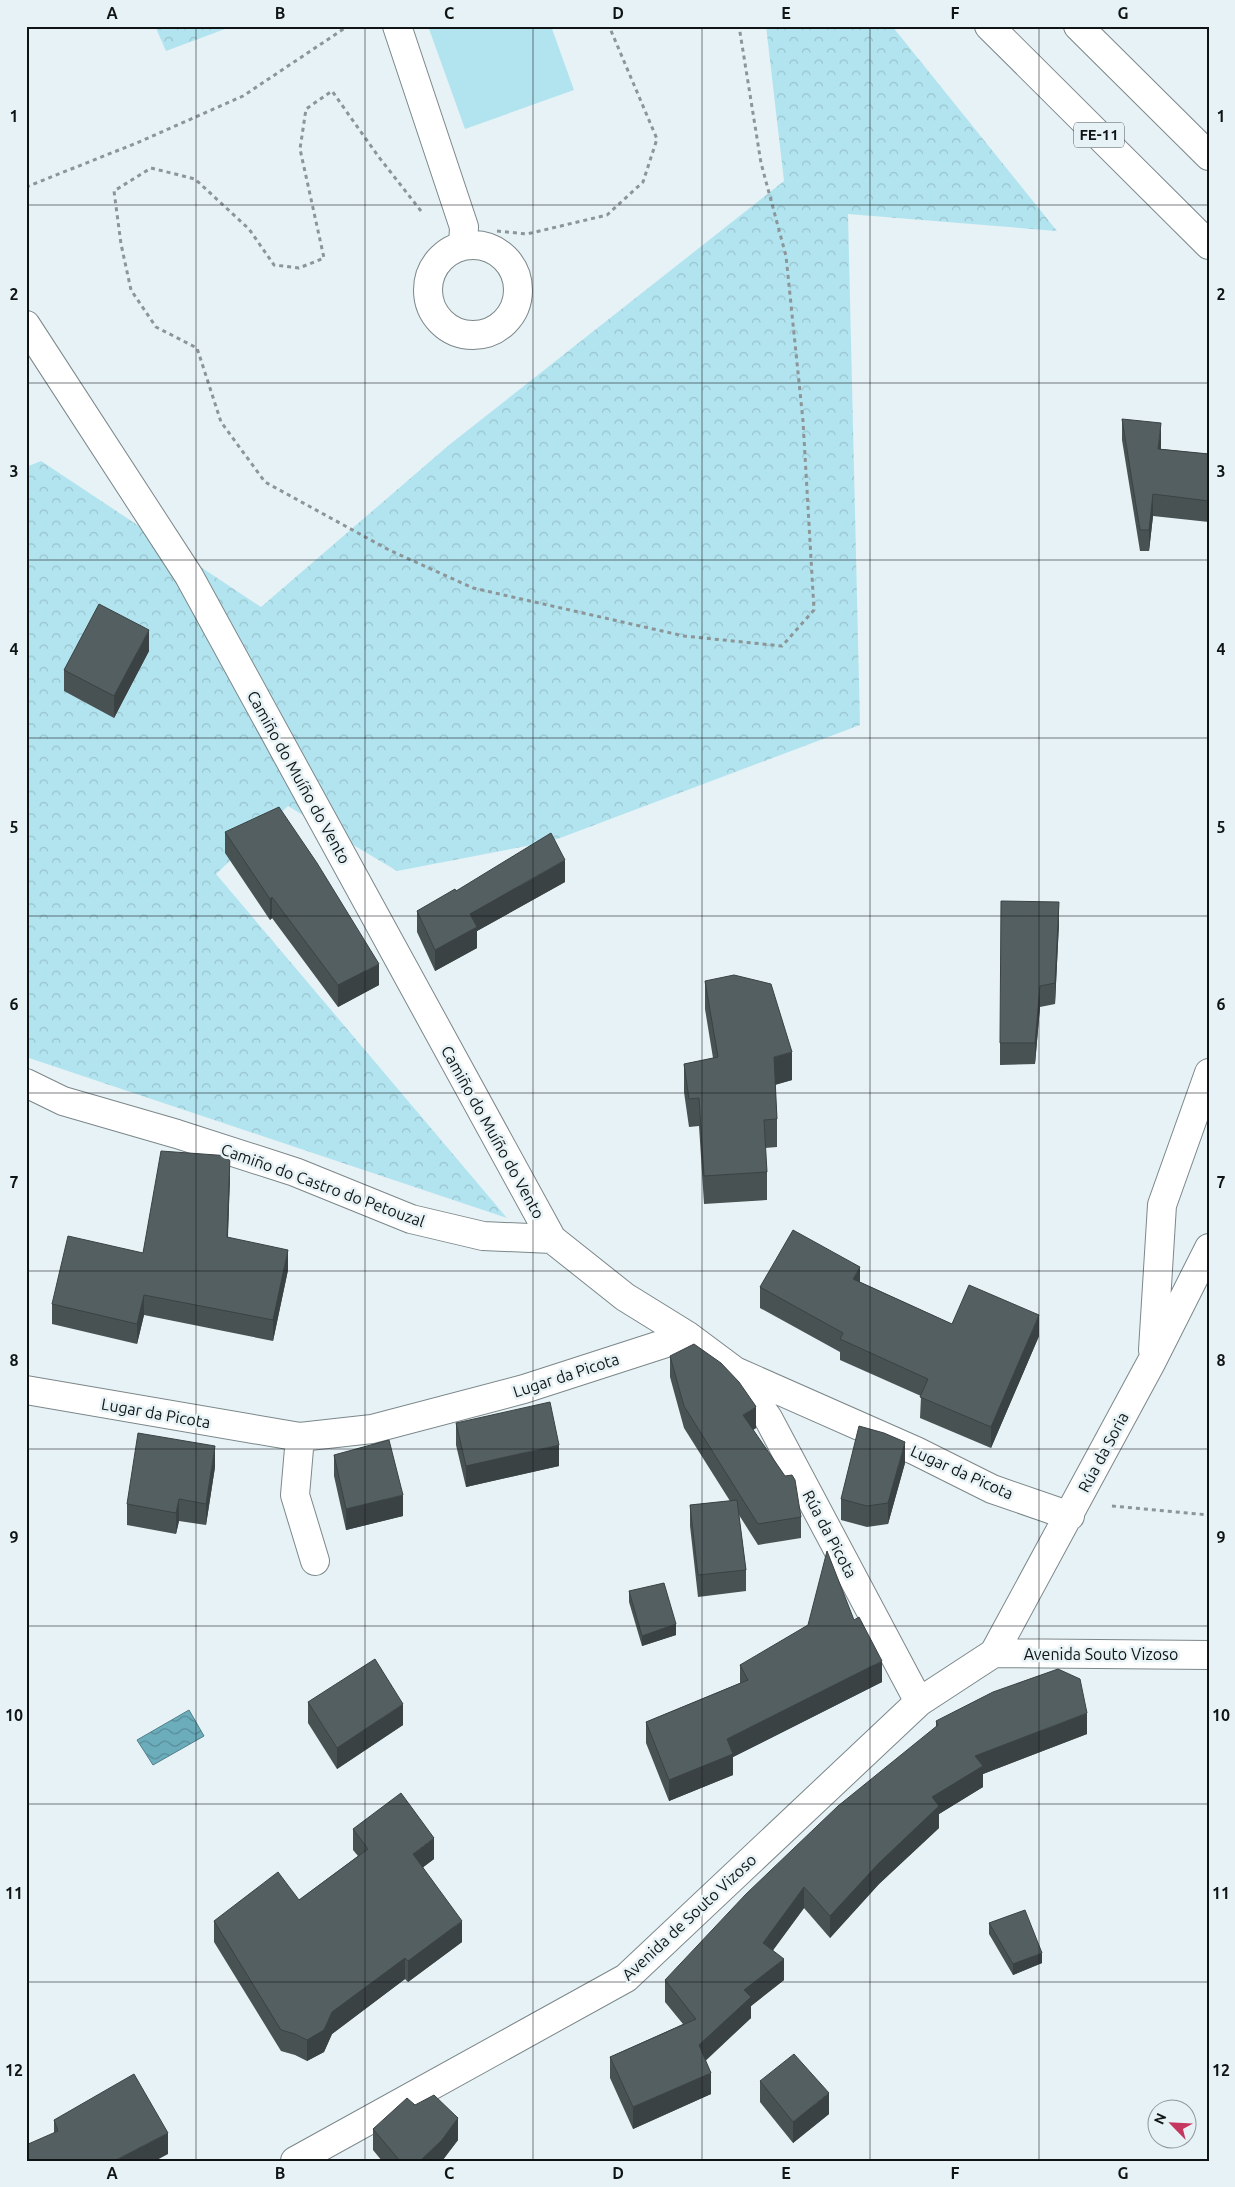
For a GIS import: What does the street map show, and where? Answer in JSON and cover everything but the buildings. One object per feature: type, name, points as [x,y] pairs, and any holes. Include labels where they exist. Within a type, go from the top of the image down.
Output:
[{"type":"main road","points":[[398,26],[463,236]]},
{"type":"main road","name":"FE-11","points":[[989,26],[1209,245]]},
{"type":"main road","points":[[1078,26],[1209,156]]},
{"type":"main road","name":"Camiño do Muíño do Vento","points":[[26,325],[189,576],[552,1240]]},
{"type":"main road","points":[[1152,1361],[1162,1205],[1209,1073]]},
{"type":"main road","name":"Camiño do Castro do Petouzal","points":[[26,1083],[63,1101],[177,1134],[295,1172],[411,1219],[483,1236],[552,1240]]},
{"type":"main road","points":[[552,1240],[625,1297],[688,1336]]},
{"type":"main road","name":"Rúa da Soria","points":[[994,1653],[1152,1361],[1209,1248]]},
{"type":"main road","name":"Lugar da Picota","points":[[26,1390],[300,1437],[372,1430],[524,1389],[688,1336],[735,1371],[916,1451],[992,1489],[1073,1509]]},
{"type":"main road","name":"Rúa da Picota","points":[[735,1371],[768,1418],[919,1702]]},
{"type":"main road","points":[[300,1437],[295,1495],[316,1561]]},
{"type":"main road","name":"Avenida de Souto Vizoso","points":[[295,2161],[626,1978],[919,1702],[994,1653]]},
{"type":"main road","name":"Avenida Souto Vizoso","points":[[994,1653],[1209,1655]]},
{"type":"path","points":[[26,187],[139,142],[242,96],[348,26]]},
{"type":"path","points":[[610,26],[657,139],[643,182],[606,215],[527,234],[463,236],[427,219],[378,156],[332,91],[306,109],[300,149],[324,258],[300,268],[274,265],[249,229],[195,179],[151,168],[114,191],[121,244],[131,290],[156,327],[197,348],[221,422],[265,482],[389,550],[473,588],[684,636],[782,646],[814,610],[803,421],[786,256],[761,163],[739,26]]},
{"type":"path","points":[[1073,1509],[1209,1515]]},
{"type":"green space","points":[[155,26],[233,26],[166,51]]},
{"type":"green space","points":[[428,26],[551,26],[574,90],[465,129]]},
{"type":"green space","points":[[766,26],[892,26],[1057,231],[848,214],[860,725],[552,841],[397,871],[288,806],[216,874],[507,1218],[26,1057],[26,467],[41,461],[261,607],[449,445],[784,181]]},
{"type":"water","points":[[189,1710],[204,1736],[153,1765],[137,1740]]}]
